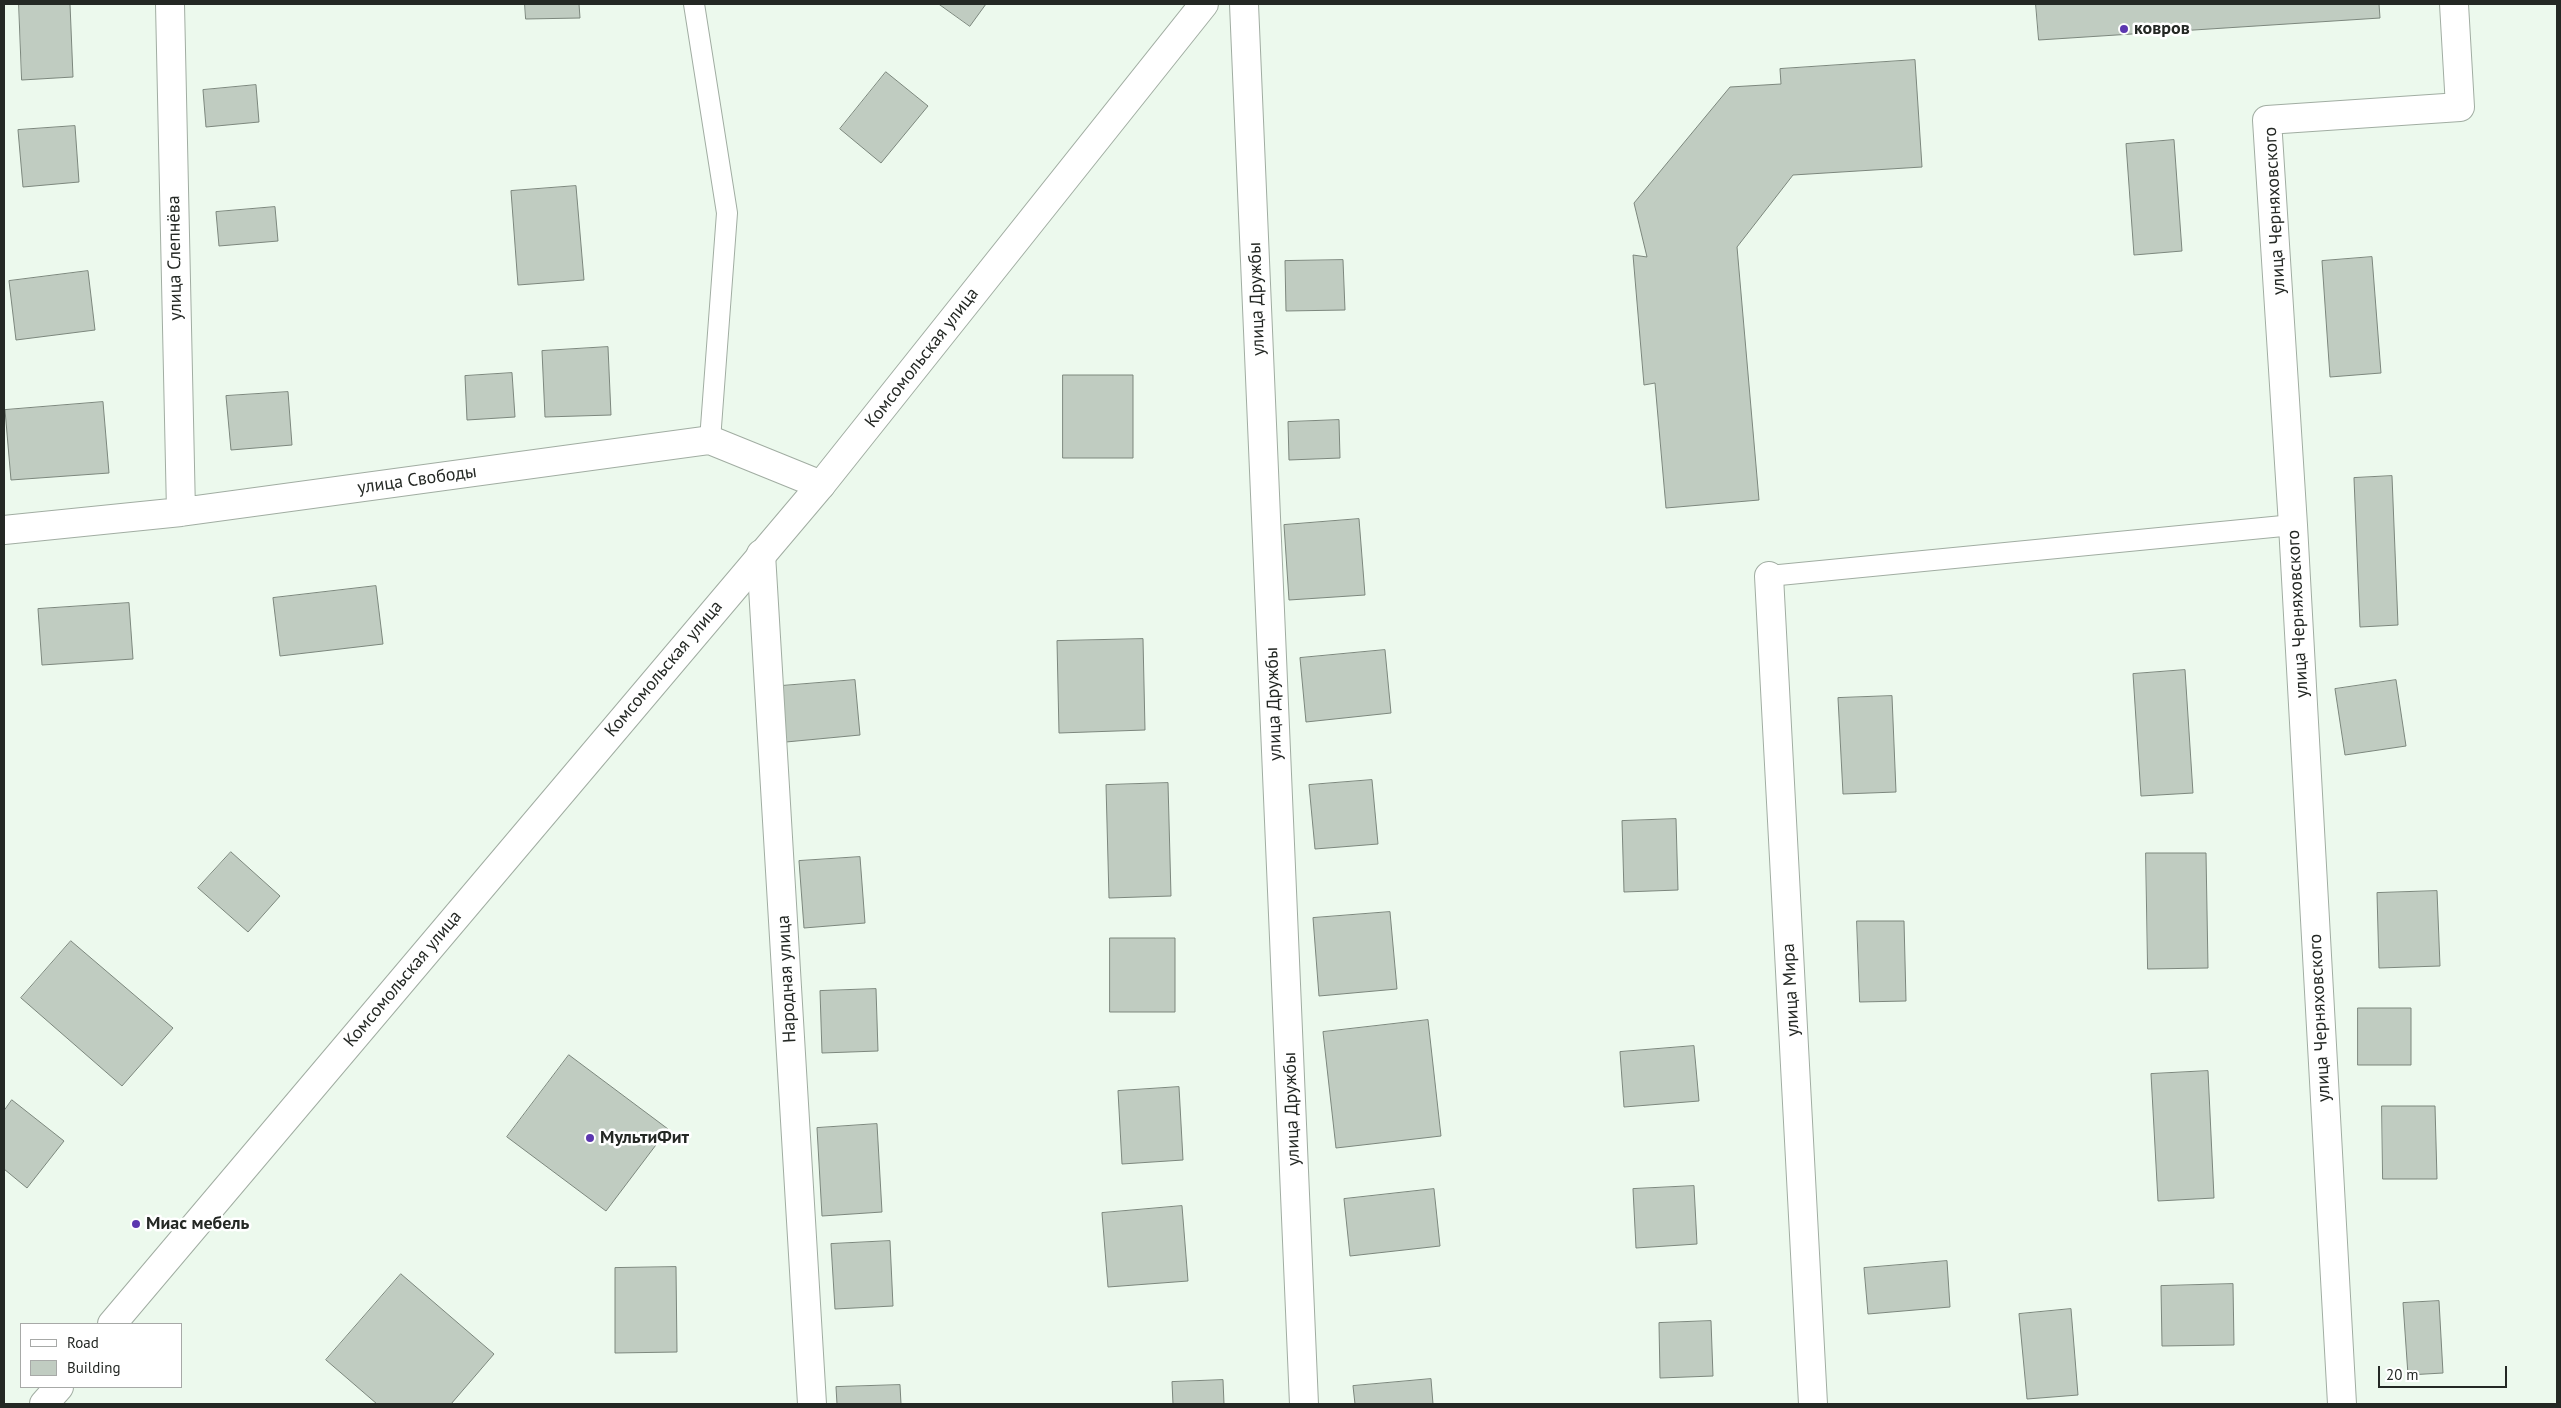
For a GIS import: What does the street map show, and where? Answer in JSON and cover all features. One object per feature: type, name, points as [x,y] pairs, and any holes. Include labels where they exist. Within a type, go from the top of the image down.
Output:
[{"type":"street","name":"улица Слепнёва","points":[[170,4],[181,512]]},
{"type":"street","name":"Комсомольская улица","points":[[113,1323],[821,485],[1204,4]]},
{"type":"street","name":"улица Дружбы","points":[[1244,4],[1304,1404]]},
{"type":"street","name":"улица Черняховского","points":[[2342,1404],[2293,525],[2267,120],[2460,107],[2454,4]]},
{"type":"street","name":"улица Свободы","points":[[4,530],[181,512],[710,440],[821,485]]},
{"type":"street","name":"Народная улица","points":[[761,554],[812,1404]]},
{"type":"street","name":"улица Мира","points":[[1769,576],[1813,1404]]},
{"type":"street","points":[[44,1404],[58,1388]]},
{"type":"lane","points":[[694,4],[727,213],[710,440]]},
{"type":"lane","points":[[1769,576],[2293,525]]},
{"type":"building","points":[[19,4],[70,4],[73,77],[22,80]]},
{"type":"building","points":[[525,4],[579,4],[580,18],[526,19]]},
{"type":"building","points":[[939,4],[986,4],[970,26]]},
{"type":"building","name":"ковров","points":[[2036,4],[2379,4],[2380,18],[2039,40]]},
{"type":"building","points":[[1915,60],[1922,167],[1793,175],[1737,247],[1759,500],[1666,508],[1655,383],[1644,385],[1633,255],[1647,257],[1634,203],[1730,87],[1781,84],[1780,69]]},
{"type":"building","points":[[886,72],[928,106],[881,163],[840,129]]},
{"type":"building","points":[[256,85],[259,122],[206,127],[203,90]]},
{"type":"building","points":[[75,126],[79,182],[23,187],[18,130]]},
{"type":"building","points":[[2174,140],[2182,251],[2134,255],[2126,144]]},
{"type":"building","points":[[576,186],[584,280],[518,285],[511,191]]},
{"type":"building","points":[[275,207],[278,241],[219,246],[216,212]]},
{"type":"building","points":[[2372,257],[2381,373],[2330,377],[2322,261]]},
{"type":"building","points":[[1343,260],[1345,310],[1286,311],[1285,261]]},
{"type":"building","points":[[88,271],[95,330],[16,340],[9,281]]},
{"type":"building","points":[[608,347],[611,415],[545,417],[542,351]]},
{"type":"building","points":[[512,373],[515,417],[467,420],[465,376]]},
{"type":"building","points":[[1063,375],[1133,375],[1133,458],[1063,458]]},
{"type":"building","points":[[288,392],[292,445],[231,450],[226,396]]},
{"type":"building","points":[[103,402],[109,473],[11,480],[5,410]]},
{"type":"building","points":[[1339,420],[1340,458],[1289,460],[1288,422]]},
{"type":"building","points":[[2392,476],[2398,625],[2360,627],[2354,478]]},
{"type":"building","points":[[1359,519],[1365,595],[1289,600],[1284,525]]},
{"type":"building","points":[[376,586],[383,644],[280,656],[273,598]]},
{"type":"building","points":[[129,603],[133,659],[42,665],[38,609]]},
{"type":"building","points":[[1143,639],[1145,730],[1059,733],[1057,641]]},
{"type":"building","points":[[1385,650],[1391,713],[1306,722],[1300,658]]},
{"type":"building","points":[[2185,670],[2193,793],[2141,796],[2133,674]]},
{"type":"building","points":[[855,680],[860,735],[786,742],[781,686]]},
{"type":"building","points":[[2396,680],[2406,746],[2345,755],[2335,689]]},
{"type":"building","points":[[1892,696],[1896,792],[1843,794],[1838,698]]},
{"type":"building","points":[[1372,780],[1378,844],[1315,849],[1309,785]]},
{"type":"building","points":[[1168,783],[1171,896],[1109,898],[1106,785]]},
{"type":"building","points":[[1676,819],[1678,890],[1624,892],[1622,821]]},
{"type":"building","points":[[231,852],[280,896],[248,932],[198,888]]},
{"type":"building","points":[[2146,853],[2206,853],[2208,968],[2148,969]]},
{"type":"building","points":[[860,857],[865,923],[804,928],[799,861]]},
{"type":"building","points":[[2437,891],[2440,966],[2379,968],[2377,893]]},
{"type":"building","points":[[1390,912],[1397,989],[1319,996],[1313,918]]},
{"type":"building","points":[[1857,921],[1904,921],[1906,1001],[1860,1002]]},
{"type":"building","points":[[1110,938],[1175,938],[1175,1012],[1110,1012]]},
{"type":"building","points":[[71,941],[173,1028],[122,1086],[21,998]]},
{"type":"building","points":[[876,989],[878,1051],[822,1053],[820,991]]},
{"type":"building","points":[[2358,1008],[2411,1008],[2411,1065],[2358,1065]]},
{"type":"building","points":[[1428,1020],[1441,1136],[1336,1148],[1323,1032]]},
{"type":"building","points":[[1694,1046],[1699,1101],[1624,1107],[1620,1052]]},
{"type":"building","points":[[569,1055],[668,1129],[606,1211],[507,1137]]},
{"type":"building","points":[[2208,1071],[2214,1198],[2158,1201],[2151,1074]]},
{"type":"building","points":[[1179,1087],[1183,1160],[1122,1164],[1118,1091]]},
{"type":"building","points":[[12,1100],[64,1141],[27,1188],[4,1169],[4,1111]]},
{"type":"building","points":[[2382,1106],[2435,1106],[2437,1179],[2383,1179]]},
{"type":"building","points":[[877,1124],[882,1212],[822,1216],[817,1128]]},
{"type":"building","points":[[1694,1186],[1697,1244],[1636,1248],[1633,1189]]},
{"type":"building","points":[[1434,1189],[1440,1246],[1350,1256],[1344,1199]]},
{"type":"building","points":[[1182,1206],[1188,1281],[1108,1287],[1102,1213]]},
{"type":"building","points":[[890,1241],[893,1306],[835,1309],[831,1244]]},
{"type":"building","points":[[1947,1261],[1950,1307],[1868,1314],[1864,1268]]},
{"type":"building","points":[[676,1267],[677,1352],[615,1353],[615,1268]]},
{"type":"building","points":[[401,1274],[494,1354],[451,1404],[377,1404],[326,1360]]},
{"type":"building","points":[[2233,1284],[2234,1345],[2162,1346],[2161,1286]]},
{"type":"building","points":[[2439,1301],[2443,1373],[2408,1375],[2403,1303]]},
{"type":"building","points":[[2071,1309],[2078,1395],[2027,1399],[2019,1314]]},
{"type":"building","points":[[1711,1321],[1713,1376],[1660,1378],[1659,1323]]},
{"type":"building","points":[[1431,1379],[1433,1404],[1355,1404],[1353,1386]]},
{"type":"building","points":[[1223,1380],[1224,1404],[1173,1404],[1172,1382]]},
{"type":"building","points":[[900,1385],[901,1404],[837,1404],[836,1387]]},
{"type":"place","name":"ковров","points":[[2124,29]]},
{"type":"place","name":"МультиФит","points":[[590,1138]]},
{"type":"place","name":"Миас мебель","points":[[136,1224]]}]
